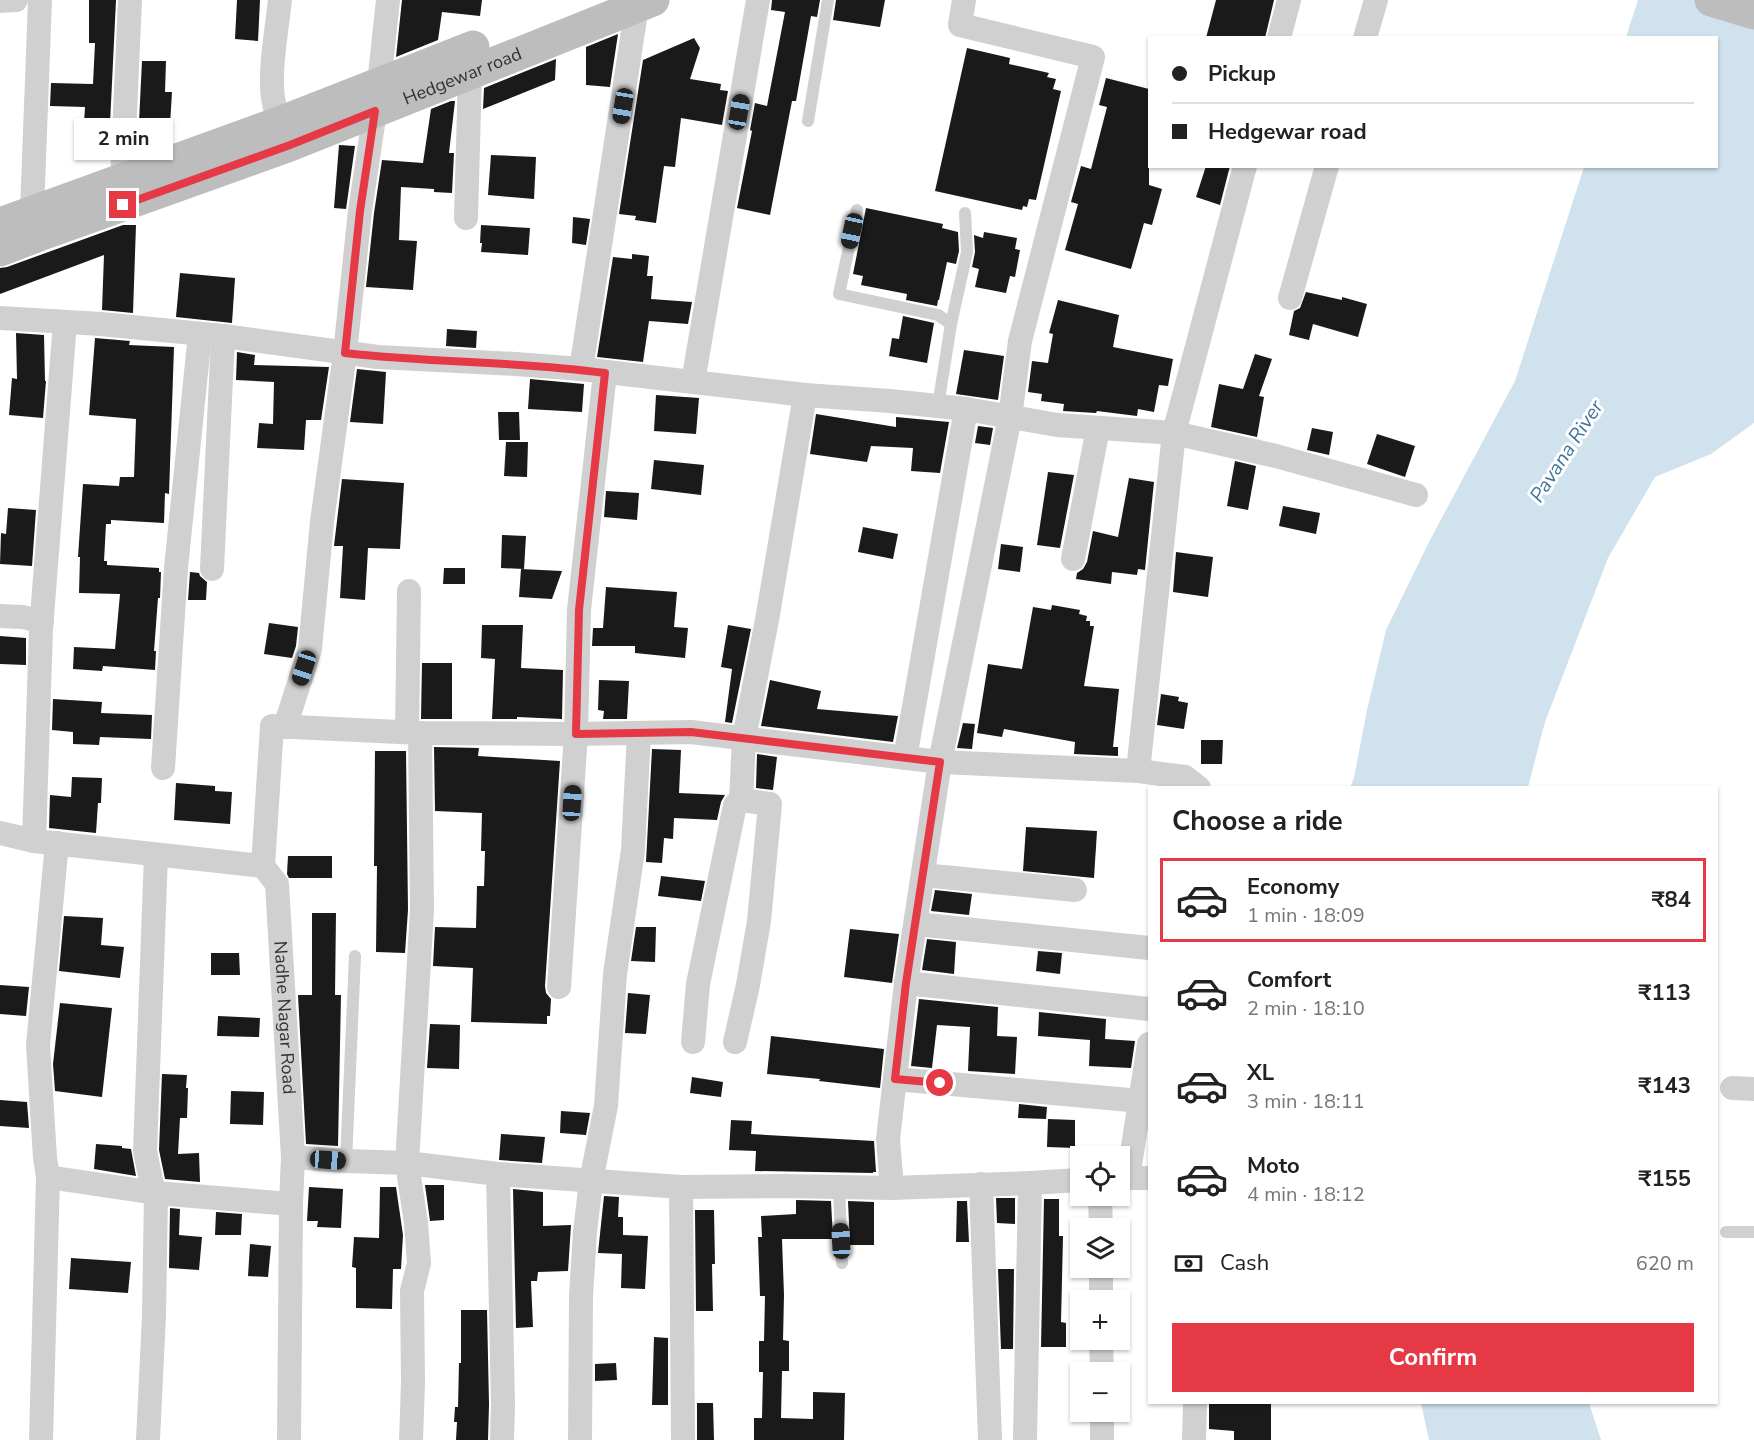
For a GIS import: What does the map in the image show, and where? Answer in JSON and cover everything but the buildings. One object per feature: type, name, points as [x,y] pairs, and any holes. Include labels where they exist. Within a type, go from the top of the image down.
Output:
[{"type":"main road","name":"Hedgewar road","points":[[0,224],[35,223],[285,134],[377,98],[594,0]]},
{"type":"main road","points":[[1711,0],[1754,13]]},
{"type":"main road","name":"Hedgewar road","points":[[377,98],[470,73],[645,3]]},
{"type":"main road","name":"Hedgewar road","points":[[0,250],[35,223],[122,179],[285,134]]},
{"type":"street","points":[[0,1],[16,0]]},
{"type":"street","points":[[35,223],[40,0]]},
{"type":"street","points":[[122,179],[130,0]]},
{"type":"street","points":[[280,0],[272,81],[273,98],[285,134]]},
{"type":"street","points":[[285,727],[310,649],[322,522],[388,0]]},
{"type":"street","points":[[693,382],[758,0]]},
{"type":"street","points":[[892,1188],[888,1139],[906,983],[940,762],[1010,417],[1020,341],[1093,57],[960,25],[964,0]]},
{"type":"street","points":[[1280,36],[1289,0]]},
{"type":"street","points":[[1366,36],[1376,0]]},
{"type":"street","points":[[581,369],[645,3]]},
{"type":"street","points":[[466,218],[470,73]]},
{"type":"street","points":[[1138,771],[1174,433],[1244,168]]},
{"type":"street","points":[[1290,298],[1326,168]]},
{"type":"street","points":[[0,318],[211,335],[378,357],[581,369],[805,395],[966,409],[1057,424],[1174,433],[1276,456],[1416,495]]},
{"type":"street","points":[[41,1440],[48,1177],[38,1045],[46,842],[42,622],[65,322]]},
{"type":"street","points":[[211,335],[212,568]]},
{"type":"street","points":[[163,768],[176,568],[211,335]]},
{"type":"street","points":[[559,987],[576,734],[579,610],[605,373]]},
{"type":"street","points":[[693,1042],[698,984],[735,805],[741,800],[744,738],[769,608],[805,395]]},
{"type":"street","points":[[905,758],[966,409]]},
{"type":"street","points":[[1073,559],[1098,428]]},
{"type":"street","points":[[409,591],[422,910],[407,1163],[419,1263],[412,1291],[411,1440]]},
{"type":"street","points":[[0,616],[23,617],[42,622]]},
{"type":"street","points":[[0,833],[46,842],[264,866],[272,726],[414,733],[691,732],[940,762],[1138,771],[1185,777],[1196,786]]},
{"type":"street","points":[[580,1440],[581,1296],[585,1232],[591,1181],[606,1106],[615,974],[633,850],[639,733]]},
{"type":"street","points":[[735,1042],[759,921],[770,804],[741,800]]},
{"type":"street","points":[[148,1440],[154,1316],[156,1193],[152,1185],[145,1151],[156,855]]},
{"type":"street","name":"Nadhe Nagar Road","points":[[264,866],[277,884],[293,1156],[288,1440]]},
{"type":"street","points":[[923,875],[1075,890]]},
{"type":"street","points":[[916,924],[1148,948]]},
{"type":"street","points":[[906,983],[1148,1009]]},
{"type":"street","points":[[1132,1178],[1148,1051]]},
{"type":"street","points":[[895,1079],[1141,1101]]},
{"type":"street","points":[[293,1156],[407,1163],[498,1174],[681,1187],[892,1188],[1070,1181]]},
{"type":"street","points":[[498,1174],[502,1440]]},
{"type":"street","points":[[48,1177],[156,1193],[291,1204]]},
{"type":"street","points":[[1025,1440],[1030,1183]]},
{"type":"street","points":[[981,1184],[990,1440]]},
{"type":"street","points":[[681,1187],[683,1440]]},
{"type":"street","points":[[1194,1440],[1195,1404]]},
{"type":"street","points":[[1102,1422],[1102,1440]]},
{"type":"lane","points":[[808,121],[828,0]]},
{"type":"lane","points":[[857,210],[839,294],[939,315],[951,324]]},
{"type":"lane","points":[[938,406],[951,324],[967,252],[965,213]]},
{"type":"lane","points":[[346,1161],[355,956]]},
{"type":"lane","points":[[839,1187],[842,1263]]},
{"type":"lane","points":[[1726,1232],[1754,1232]]},
{"type":"water","name":"Pavana River","points":[[1638,0],[1754,0],[1754,423],[1711,454],[1655,477],[1608,558],[1545,722],[1528,786],[1351,786],[1386,630],[1430,540],[1515,381],[1584,168],[1718,168],[1718,36],[1626,36]]},
{"type":"water","points":[[1421,1404],[1589,1404],[1601,1440],[1429,1440]]},
{"type":"route","points":[[123,205],[290,145],[375,111],[360,211],[345,353],[581,369],[605,373],[579,610],[576,734],[691,732],[940,762],[906,983],[895,1079],[940,1083]]}]
